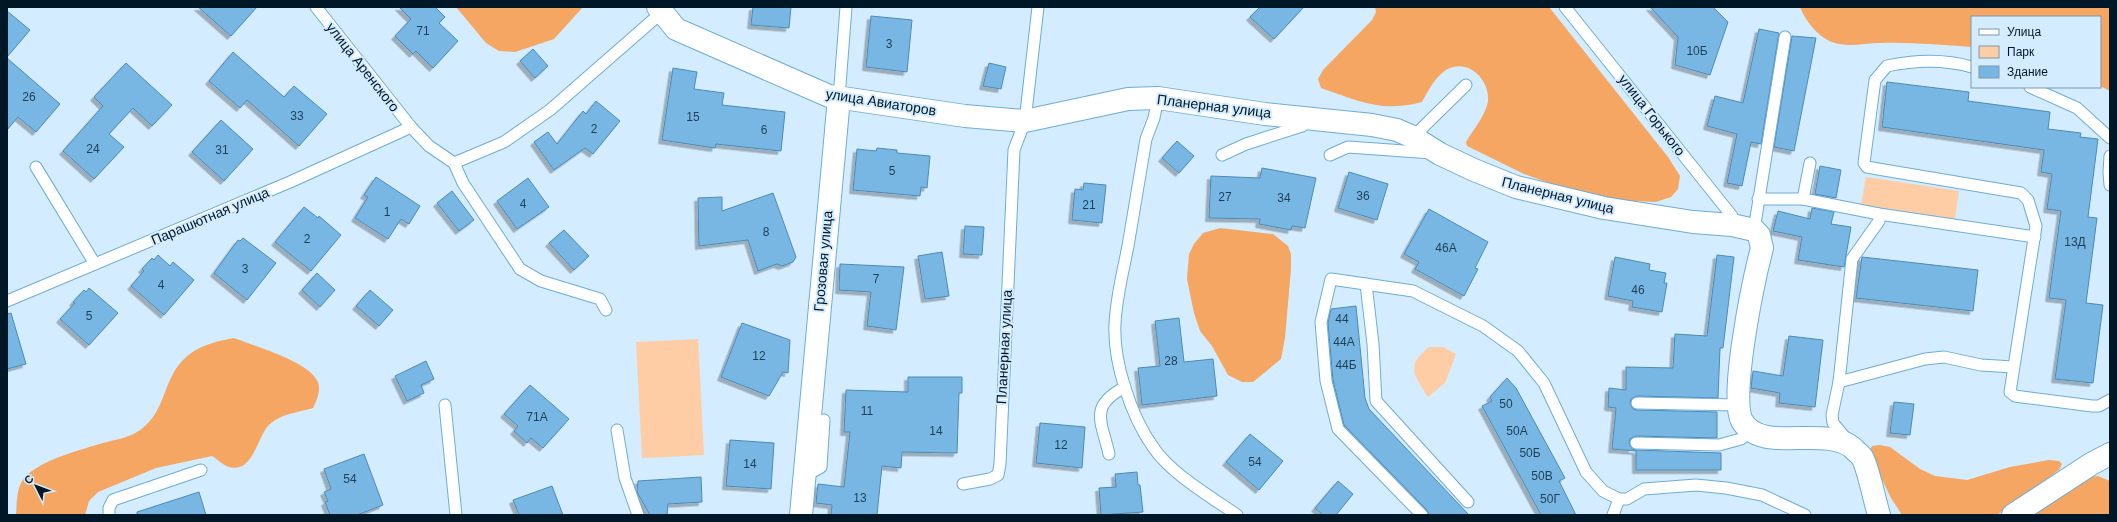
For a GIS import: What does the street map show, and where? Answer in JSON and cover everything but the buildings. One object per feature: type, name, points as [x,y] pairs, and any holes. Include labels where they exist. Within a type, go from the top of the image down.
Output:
[{"type":"street","name":"улица Авиаторов","points":[[660,10],[676,29],[829,96],[965,116],[1025,121]]},
{"type":"street","name":"Грозовая улица","points":[[801,515],[839,98]]},
{"type":"street","name":"Планерная улица","points":[[1025,121],[1128,99],[1158,98],[1311,118],[1372,124],[1397,130],[1413,137],[1440,154],[1516,187],[1612,210],[1754,230]]},
{"type":"street","points":[[1754,230],[1759,235],[1762,248],[1743,344],[1738,405],[1743,422],[1751,431],[1760,436],[1791,439],[1834,439],[1847,444],[1862,456],[1879,515]]},
{"type":"street","points":[[2013,515],[2091,464],[2110,454]]},
{"type":"lane","name":"улица Аренского","points":[[316,7],[411,127],[429,146],[454,163]]},
{"type":"lane","name":"Грозовая улица","points":[[839,98],[846,7]]},
{"type":"lane","points":[[1025,121],[1038,7]]},
{"type":"lane","name":"улица Горького","points":[[1565,7],[1732,216],[1732,226]]},
{"type":"lane","name":"улица Авиаторов","points":[[454,163],[504,142],[550,110],[660,10]]},
{"type":"lane","points":[[1754,230],[1785,37]]},
{"type":"lane","points":[[1971,67],[1957,62],[1928,61],[1887,66],[1875,80],[1864,163],[1867,167],[1878,170],[2020,193],[2028,200],[2034,213],[2036,226],[2035,237],[2010,392],[2015,396],[2092,406],[2099,406],[2110,400]]},
{"type":"lane","points":[[1413,137],[1466,85]]},
{"type":"lane","points":[[2032,88],[2077,108],[2110,138]]},
{"type":"lane","points":[[1158,98],[1154,118],[1146,139],[1119,292],[1115,325],[1119,357],[1125,387],[1134,410],[1153,448],[1175,471],[1237,515]]},
{"type":"lane","points":[[1222,155],[1246,144],[1302,126],[1311,118]]},
{"type":"lane","name":"Планерная улица","points":[[963,484],[990,479],[998,475],[1014,150],[1025,121]]},
{"type":"lane","name":"Парашютная улица","points":[[7,301],[290,182],[411,127]]},
{"type":"lane","points":[[1330,155],[1348,146],[1440,154]]},
{"type":"lane","points":[[2110,156],[2108,172],[2110,185]]},
{"type":"lane","points":[[454,163],[463,183],[520,269],[541,281],[600,299],[606,310]]},
{"type":"lane","points":[[1803,199],[1810,164]]},
{"type":"lane","points":[[36,167],[95,264]]},
{"type":"lane","points":[[1758,199],[1803,199],[1879,214],[2035,237]]},
{"type":"lane","points":[[1862,456],[1833,423],[1832,414],[1839,382],[1852,259],[1879,221],[1879,214]]},
{"type":"lane","points":[[1422,515],[1338,429],[1326,382],[1322,322],[1331,280],[1412,291],[1483,326],[1518,352],[1544,384],[1586,472],[1603,491],[1619,499],[1627,499],[1644,490],[1696,485],[1726,488],[1762,495],[1805,515]]},
{"type":"lane","points":[[1366,284],[1373,344],[1376,401],[1468,502]]},
{"type":"lane","points":[[1839,382],[1925,359],[1957,359],[2013,368]]},
{"type":"lane","points":[[1109,454],[1101,417],[1101,407],[1105,400],[1125,387]]},
{"type":"lane","points":[[1637,403],[1738,405]]},
{"type":"lane","points":[[445,405],[456,515]]},
{"type":"lane","points":[[805,469],[814,471],[821,467],[824,420]]},
{"type":"lane","points":[[617,430],[625,478],[638,515]]},
{"type":"lane","points":[[1636,443],[1719,445],[1741,439],[1751,431]]},
{"type":"lane","points":[[109,515],[109,508],[113,500],[201,470]]},
{"type":"lane","points":[[1614,515],[1619,499]]},
{"type":"green space","points":[[1866,177],[1959,191],[1955,219],[1861,205]]},
{"type":"green space","points":[[698,339],[704,455],[642,458],[636,342]]},
{"type":"green space","points":[[1429,347],[1443,347],[1456,354],[1445,383],[1428,397],[1416,377],[1414,365],[1421,354]]},
{"type":"shaded area","points":[[456,7],[583,7],[554,39],[515,52],[499,51],[486,43]]},
{"type":"shaded area","points":[[1375,7],[1549,7],[1668,157],[1680,176],[1678,189],[1671,197],[1656,202],[1607,200],[1580,194],[1524,174],[1467,146],[1466,142],[1485,112],[1488,101],[1488,93],[1485,85],[1476,73],[1462,66],[1446,70],[1435,80],[1422,102],[1408,105],[1382,106],[1371,104],[1321,88],[1318,79],[1323,70],[1372,20],[1376,12]]},
{"type":"shaded area","points":[[1800,7],[2110,7],[2110,91],[2101,86],[2101,16],[1971,16],[1971,47],[1903,43],[1838,44],[1827,40],[1817,32],[1805,17]]},
{"type":"shaded area","points":[[1220,228],[1273,234],[1288,246],[1291,254],[1285,338],[1281,359],[1253,382],[1242,382],[1228,375],[1212,346],[1200,331],[1194,313],[1187,279],[1189,254],[1194,244],[1203,233]]},
{"type":"shaded area","points":[[234,338],[280,355],[304,367],[313,374],[318,382],[319,392],[313,408],[279,418],[270,424],[250,459],[244,465],[237,468],[229,467],[212,456],[156,468],[98,492],[89,501],[85,515],[16,515],[20,485],[25,477],[32,471],[61,456],[137,432],[153,418],[172,375],[185,358],[201,347],[222,340]]},
{"type":"shaded area","points":[[1880,445],[1890,447],[1920,469],[1935,476],[1967,480],[2010,467],[2049,460],[2059,461],[2062,464],[2059,470],[1997,515],[1902,515],[1891,498],[1869,452],[1872,446]]},
{"type":"shaded area","points":[[2098,476],[2110,481],[2110,515],[2027,515],[2087,477]]}]
